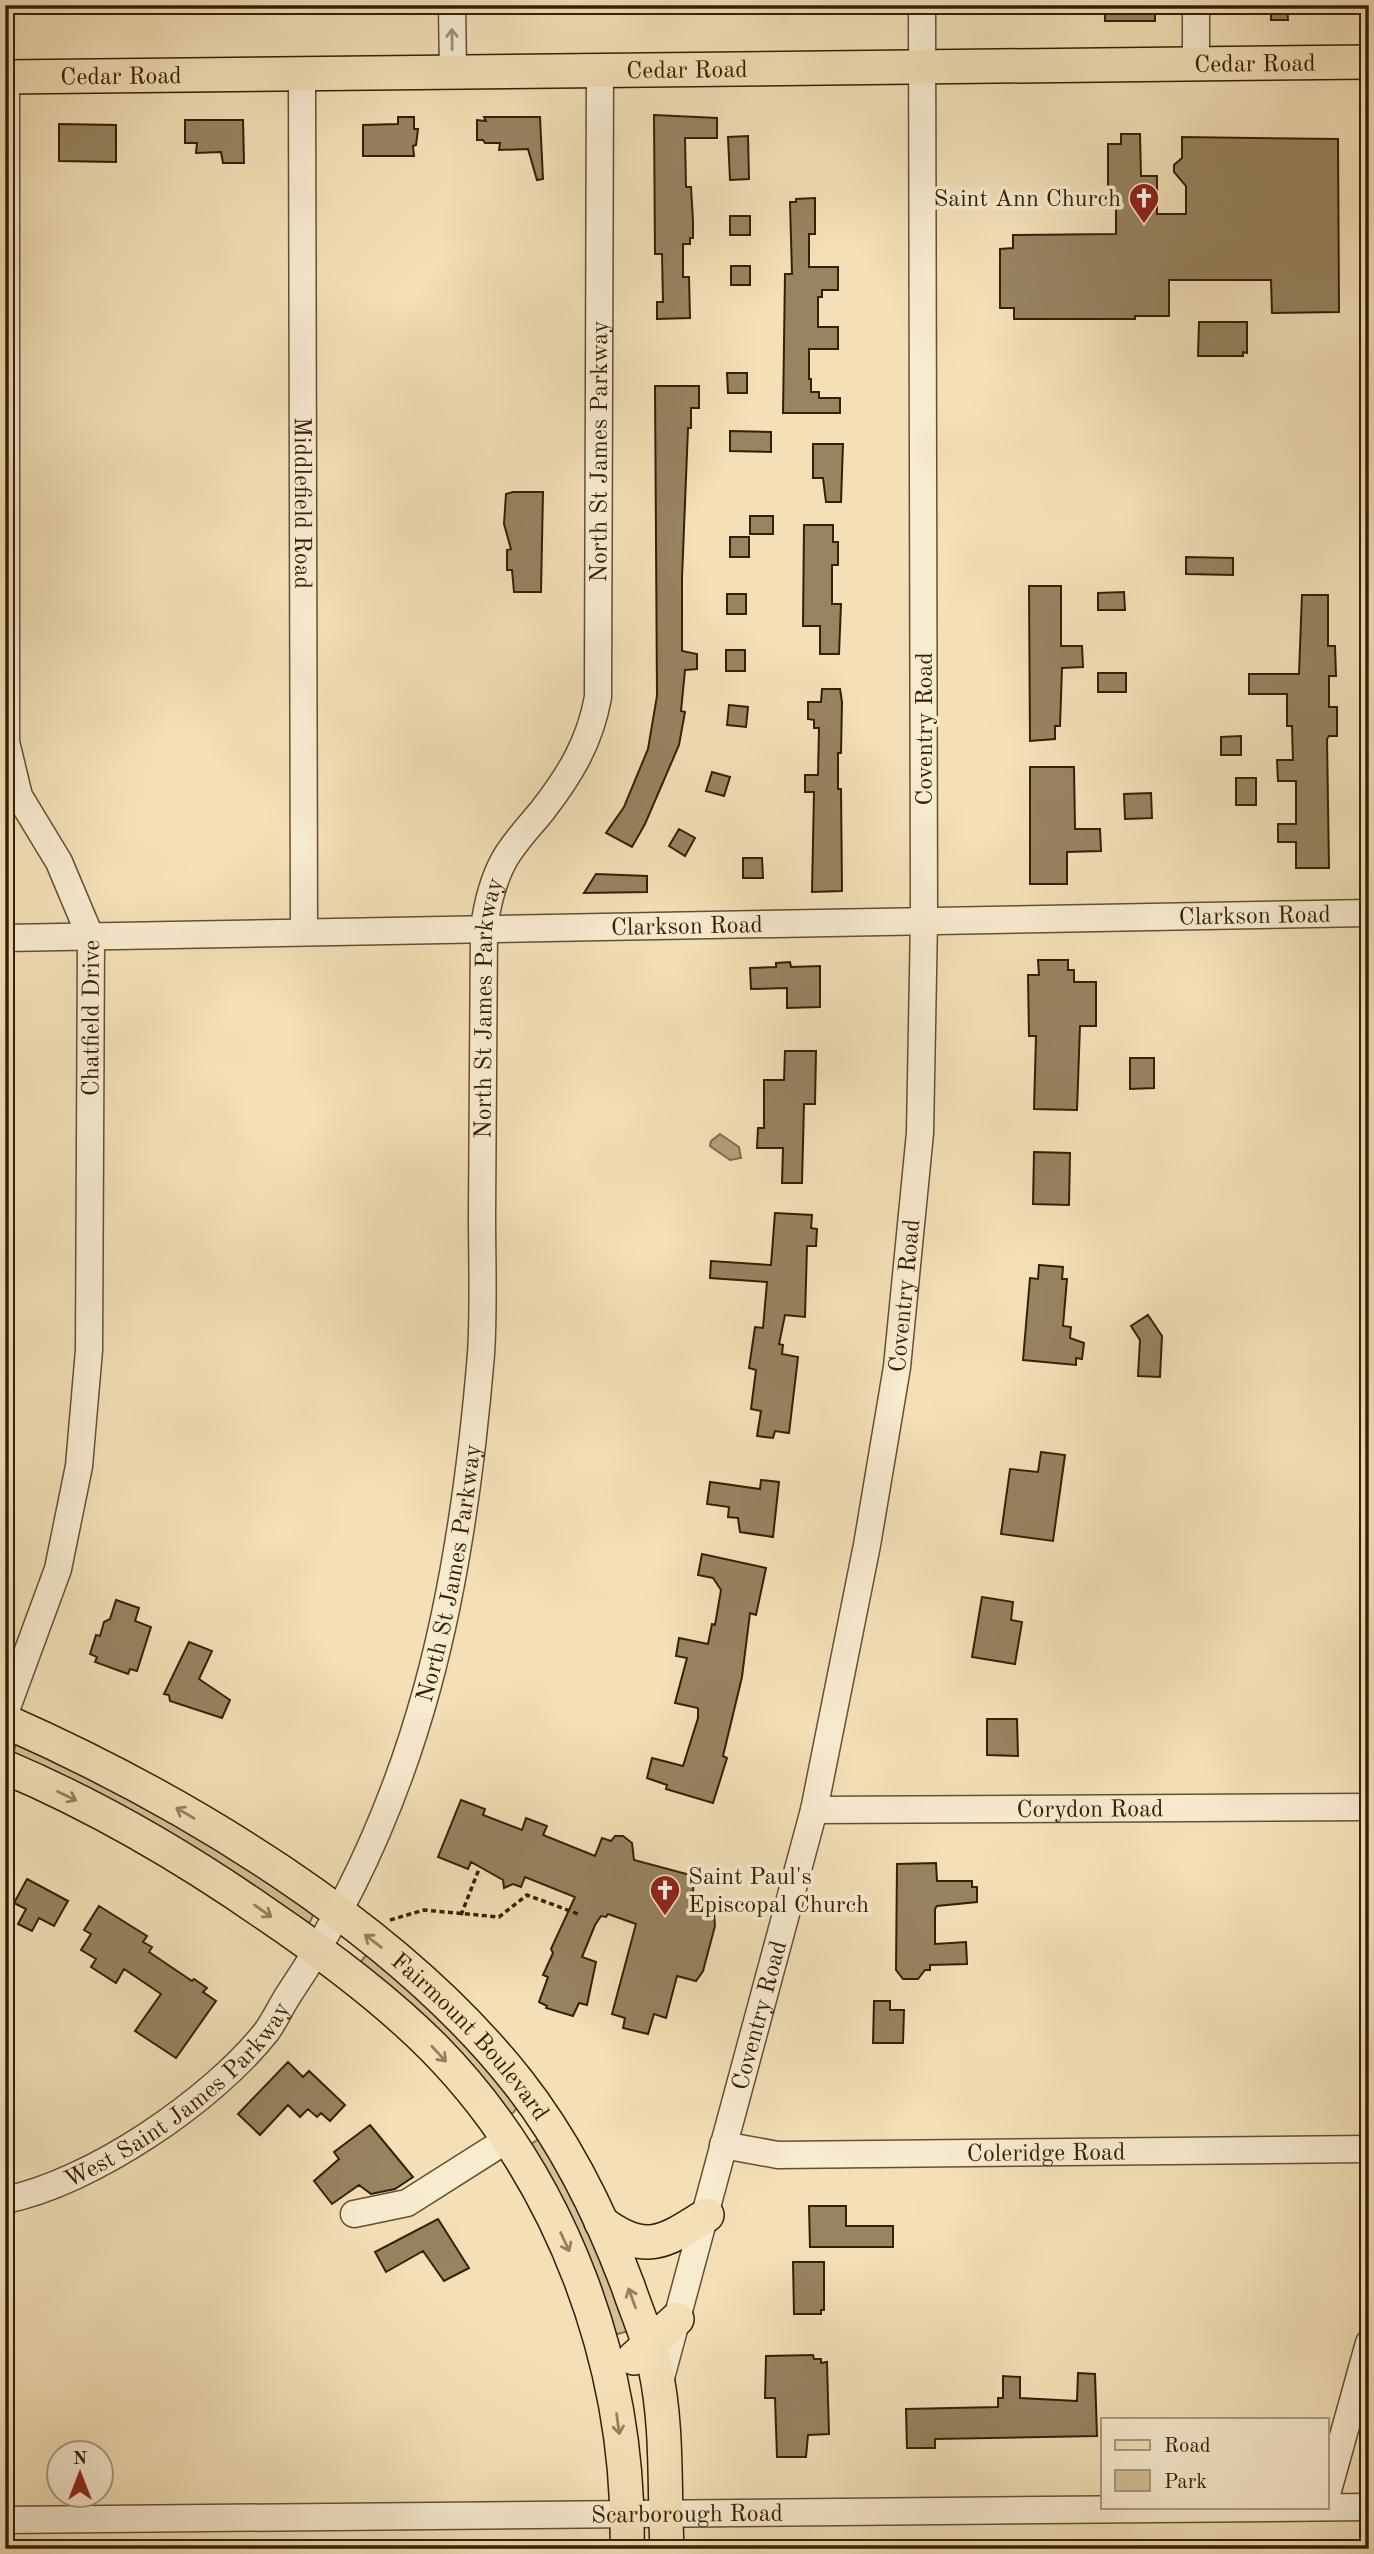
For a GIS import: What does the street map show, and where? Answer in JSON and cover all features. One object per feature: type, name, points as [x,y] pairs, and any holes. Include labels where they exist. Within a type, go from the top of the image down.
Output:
[{"type":"main road","name":"Cedar Road","points":[[6,77],[1369,62]]},
{"type":"main road","name":"Fairmount Boulevard","points":[[5,1721],[90,1761],[186,1813],[267,1864],[337,1914],[442,1998],[517,2081],[576,2171],[601,2221],[649,2347],[659,2386],[667,2549]]},
{"type":"main road","name":"Fairmount Boulevard","points":[[5,1767],[83,1804],[164,1848],[238,1894],[318,1950],[389,2007],[435,2049],[508,2139],[538,2188],[568,2246],[605,2357],[624,2462],[628,2513],[627,2549]]},
{"type":"main road","points":[[508,2139],[542,2117]]},
{"type":"main road","points":[[601,2221],[626,2238],[649,2243],[672,2237],[707,2215]]},
{"type":"main road","points":[[605,2357],[626,2362],[649,2347],[677,2319]]},
{"type":"main road","name":"Coventry Road","points":[[610,2549],[628,2513],[659,2386]]},
{"type":"main road","points":[[653,2549],[666,2512]]},
{"type":"street","points":[[452,5],[453,72]]},
{"type":"street","name":"Coventry Road","points":[[659,2386],[814,1810],[867,1545],[897,1367],[920,1133],[924,920],[922,5]]},
{"type":"street","points":[[1196,5],[1196,63]]},
{"type":"street","name":"North St James Parkway","points":[[318,1950],[384,1818],[424,1709],[445,1622],[463,1511],[481,1351],[484,928],[492,887],[503,861],[576,765],[590,734],[598,697],[600,69]]},
{"type":"street","name":"Middlefield Road","points":[[302,74],[304,932]]},
{"type":"street","name":"Chatfield Drive","points":[[5,1713],[58,1569],[79,1466],[89,1350],[91,938],[60,862],[19,796],[6,743],[6,77]]},
{"type":"street","name":"Clarkson Road","points":[[5,938],[1369,913]]},
{"type":"street","name":"Corydon Road","points":[[814,1810],[1369,1807]]},
{"type":"street","name":"West Saint James Parkway","points":[[5,2200],[26,2196],[124,2151],[195,2102],[267,2031],[318,1950]]},
{"type":"street","points":[[355,2214],[407,2203],[508,2139]]},
{"type":"street","name":"Coleridge Road","points":[[723,2145],[778,2155],[1369,2149]]},
{"type":"street","points":[[1328,2490],[1369,2343]]},
{"type":"street","name":"Scarborough Road","points":[[1328,2507],[1369,2507]]},
{"type":"street","name":"Scarborough Road","points":[[5,2521],[1192,2508]]},
{"type":"path","points":[[461,1915],[480,1869]]},
{"type":"path","points":[[384,1922],[424,1910],[499,1917],[527,1895],[580,1915]]},
{"type":"green space","points":[[17,1741],[118,1786],[314,1913],[310,1922],[304,1924],[13,1753]]},
{"type":"green space","points":[[370,1950],[431,2001],[518,2106],[513,2113],[506,2113],[357,1967]]},
{"type":"green space","points":[[539,2139],[566,2173],[629,2331],[609,2336],[531,2144]]},
{"type":"shaded area","points":[[720,1134],[739,1147],[741,1158],[730,1160],[710,1146],[711,1141]]},
{"type":"building","points":[[1105,5],[1155,5],[1155,21],[1105,21]]},
{"type":"building","points":[[1271,5],[1287,5],[1288,20],[1271,20]]},
{"type":"building","points":[[654,115],[717,118],[717,138],[685,138],[686,187],[691,187],[693,238],[690,238],[690,244],[683,244],[683,277],[689,277],[690,318],[657,319],[657,302],[663,302],[662,254],[655,254]]},
{"type":"building","points":[[398,117],[414,117],[414,129],[418,129],[416,145],[413,146],[414,156],[363,156],[363,125],[398,124]]},
{"type":"building","points":[[484,117],[540,117],[543,179],[537,180],[528,149],[499,150],[500,143],[477,140],[477,120],[486,121]]},
{"type":"building","points":[[185,120],[243,120],[244,163],[223,163],[221,152],[196,153],[197,143],[185,143]]},
{"type":"building","points":[[59,124],[116,125],[116,162],[59,161]]},
{"type":"building","points":[[1121,134],[1140,134],[1141,176],[1157,176],[1157,214],[1186,214],[1186,186],[1174,172],[1174,165],[1182,158],[1182,137],[1338,139],[1339,312],[1272,313],[1271,280],[1169,280],[1169,316],[1135,316],[1135,319],[1014,319],[1014,308],[1000,308],[1000,249],[1013,248],[1013,235],[1116,234],[1116,198],[1108,198],[1108,144],[1121,144]]},
{"type":"building","points":[[748,136],[749,179],[730,180],[728,137]]},
{"type":"building","points":[[815,198],[815,234],[809,234],[809,267],[838,267],[838,290],[822,290],[822,297],[818,297],[818,327],[838,327],[838,349],[809,349],[809,379],[811,392],[819,392],[819,398],[840,398],[840,413],[783,413],[785,274],[792,274],[790,202]]},
{"type":"building","points":[[730,216],[750,216],[750,235],[730,235]]},
{"type":"building","points":[[731,266],[750,266],[750,285],[731,285]]},
{"type":"building","points":[[1199,322],[1247,322],[1247,353],[1243,352],[1243,356],[1198,356]]},
{"type":"building","points":[[727,373],[747,373],[747,393],[728,393]]},
{"type":"building","points":[[655,386],[699,386],[699,408],[691,408],[691,428],[688,428],[682,578],[682,651],[697,654],[697,669],[685,670],[681,711],[685,712],[679,745],[645,824],[632,847],[606,833],[624,807],[648,749],[657,696]]},
{"type":"building","points":[[730,431],[771,432],[771,452],[730,451]]},
{"type":"building","points":[[813,444],[843,444],[841,502],[826,502],[823,478],[813,478]]},
{"type":"building","points":[[543,492],[541,592],[514,592],[512,570],[507,570],[507,550],[511,549],[504,524],[506,494]]},
{"type":"building","points":[[750,516],[773,516],[773,534],[750,534]]},
{"type":"building","points":[[804,525],[833,525],[833,542],[838,542],[838,565],[832,565],[832,604],[841,604],[839,654],[820,654],[820,626],[803,626]]},
{"type":"building","points":[[730,537],[749,537],[749,557],[730,557]]},
{"type":"building","points":[[1186,557],[1233,558],[1233,575],[1186,574]]},
{"type":"building","points":[[1029,586],[1061,586],[1061,646],[1082,646],[1083,667],[1062,668],[1060,726],[1055,726],[1055,739],[1030,741]]},
{"type":"building","points":[[1124,592],[1125,610],[1098,610],[1098,593]]},
{"type":"building","points":[[727,594],[746,594],[746,614],[727,614]]},
{"type":"building","points":[[1302,595],[1328,595],[1328,646],[1335,646],[1336,676],[1329,676],[1329,707],[1337,707],[1337,736],[1329,736],[1327,739],[1329,868],[1296,868],[1296,842],[1278,842],[1278,824],[1296,824],[1296,781],[1278,781],[1277,760],[1293,760],[1292,726],[1287,726],[1287,694],[1249,694],[1249,674],[1299,674]]},
{"type":"building","points":[[726,650],[745,650],[745,671],[726,671]]},
{"type":"building","points":[[1098,673],[1126,673],[1126,692],[1098,692]]},
{"type":"building","points":[[822,689],[840,689],[842,702],[838,789],[841,789],[842,891],[812,892],[814,792],[805,792],[805,775],[818,775],[819,728],[814,728],[814,720],[808,719],[808,702],[821,702]]},
{"type":"building","points":[[729,705],[748,707],[746,727],[727,725]]},
{"type":"building","points":[[1241,736],[1241,755],[1221,755],[1221,737]]},
{"type":"building","points":[[1030,767],[1074,767],[1075,829],[1100,829],[1101,851],[1067,852],[1067,884],[1030,884]]},
{"type":"building","points":[[712,772],[730,777],[724,796],[706,791]]},
{"type":"building","points":[[1236,778],[1256,778],[1256,805],[1236,805]]},
{"type":"building","points":[[1151,793],[1152,818],[1125,819],[1124,794]]},
{"type":"building","points":[[679,829],[695,838],[685,856],[669,846]]},
{"type":"building","points":[[743,858],[762,858],[763,878],[743,878]]},
{"type":"building","points":[[596,874],[647,876],[647,892],[584,893]]},
{"type":"building","points":[[1038,960],[1068,960],[1068,970],[1074,970],[1074,982],[1096,982],[1096,1026],[1080,1026],[1077,1110],[1034,1109],[1036,1036],[1029,1036],[1028,975],[1039,975]]},
{"type":"building","points":[[790,962],[791,967],[820,966],[820,1007],[787,1008],[787,988],[751,989],[750,968],[776,967],[776,963]]},
{"type":"building","points":[[785,1051],[816,1051],[815,1104],[804,1104],[802,1183],[782,1183],[783,1148],[757,1148],[758,1128],[764,1128],[764,1080],[784,1080]]},
{"type":"building","points":[[1130,1058],[1154,1058],[1154,1088],[1130,1089]]},
{"type":"building","points":[[1034,1152],[1070,1153],[1069,1205],[1033,1204]]},
{"type":"building","points":[[775,1213],[812,1215],[811,1228],[817,1229],[816,1246],[807,1246],[805,1317],[785,1315],[779,1344],[783,1345],[782,1354],[798,1357],[789,1433],[775,1431],[773,1438],[757,1436],[761,1411],[751,1409],[756,1370],[749,1368],[755,1327],[763,1328],[767,1282],[710,1278],[711,1261],[771,1265]]},
{"type":"building","points":[[1039,1265],[1063,1267],[1062,1279],[1067,1279],[1063,1326],[1071,1327],[1070,1338],[1084,1343],[1082,1359],[1076,1358],[1076,1365],[1023,1360],[1030,1278],[1038,1279]]},
{"type":"building","points":[[1148,1315],[1162,1336],[1160,1377],[1138,1376],[1140,1340],[1131,1326]]},
{"type":"building","points":[[1041,1452],[1065,1455],[1053,1541],[1001,1534],[1010,1469],[1038,1472]]},
{"type":"building","points":[[761,1480],[779,1482],[773,1537],[740,1532],[738,1518],[728,1517],[729,1507],[707,1504],[710,1482],[760,1489]]},
{"type":"building","points":[[702,1554],[766,1568],[756,1615],[750,1613],[742,1677],[723,1756],[727,1758],[713,1803],[666,1789],[667,1785],[647,1778],[652,1758],[683,1766],[698,1718],[698,1708],[675,1703],[687,1658],[676,1656],[679,1638],[708,1644],[712,1624],[715,1625],[721,1590],[713,1578],[698,1575]]},
{"type":"building","points":[[982,1597],[1013,1602],[1011,1620],[1022,1622],[1015,1664],[972,1657]]},
{"type":"building","points":[[116,1600],[139,1608],[135,1621],[151,1627],[137,1671],[130,1669],[128,1674],[95,1662],[97,1657],[90,1654],[96,1635],[100,1636],[104,1622],[110,1619]]},
{"type":"building","points":[[189,1642],[212,1651],[199,1679],[230,1700],[222,1718],[170,1701],[169,1695],[164,1694]]},
{"type":"building","points":[[987,1719],[1017,1719],[1018,1756],[987,1755]]},
{"type":"building","name":"Saint Paul's Episcopal Church","points":[[461,1800],[485,1809],[483,1815],[522,1830],[526,1818],[547,1826],[543,1835],[595,1856],[602,1838],[611,1841],[615,1836],[623,1836],[632,1843],[634,1860],[694,1876],[693,1893],[698,1894],[694,1908],[714,1914],[715,1926],[703,1971],[696,1981],[677,1976],[666,2018],[654,2014],[648,2034],[623,2028],[625,2018],[612,2014],[636,1924],[608,1914],[606,1917],[601,1916],[595,1925],[582,1957],[596,1962],[587,2005],[579,2003],[573,2016],[546,2008],[547,2006],[539,2002],[548,1977],[543,1975],[553,1953],[551,1949],[575,1897],[525,1877],[521,1887],[513,1884],[504,1888],[503,1880],[471,1862],[468,1869],[438,1857]]},
{"type":"building","points":[[936,1863],[937,1881],[972,1881],[972,1887],[977,1887],[977,1902],[937,1906],[935,1909],[935,1944],[966,1942],[967,1964],[930,1965],[930,1970],[925,1970],[918,1979],[903,1979],[896,1970],[897,1864]]},
{"type":"building","points":[[27,1879],[68,1901],[54,1926],[39,1918],[32,1931],[18,1924],[26,1909],[14,1903]]},
{"type":"building","points":[[99,1906],[147,1936],[143,1942],[152,1947],[149,1952],[207,1988],[203,1992],[216,2001],[176,2058],[135,2031],[161,1994],[124,1969],[116,1983],[91,1967],[96,1959],[81,1950],[91,1934],[84,1930]]},
{"type":"building","points":[[874,2001],[890,2001],[890,2010],[904,2010],[903,2043],[873,2043]]},
{"type":"building","points":[[288,2062],[303,2077],[309,2071],[345,2105],[330,2121],[321,2113],[317,2117],[308,2109],[300,2117],[288,2105],[260,2135],[238,2114]]},
{"type":"building","points":[[370,2125],[413,2177],[395,2189],[371,2194],[359,2185],[332,2204],[314,2181],[339,2159],[334,2152]]},
{"type":"building","points":[[809,2206],[846,2206],[846,2226],[893,2226],[893,2247],[810,2247]]},
{"type":"building","points":[[438,2219],[469,2268],[444,2281],[423,2251],[386,2272],[375,2252]]},
{"type":"building","points":[[793,2262],[824,2262],[824,2310],[821,2310],[821,2314],[794,2314]]},
{"type":"building","points":[[813,2355],[814,2359],[821,2359],[821,2363],[827,2362],[829,2434],[808,2435],[806,2457],[777,2457],[775,2398],[765,2398],[766,2356]]},
{"type":"building","points":[[1078,2373],[1095,2374],[1097,2436],[935,2439],[935,2448],[907,2448],[906,2409],[998,2407],[998,2398],[1003,2398],[1003,2376],[1020,2377],[1020,2398],[1077,2401]]},
{"type":"place","name":"Saint Ann Church","points":[[1144,225]]},
{"type":"place","name":"Saint Paul's Episcopal Church","points":[[665,1917]]}]
